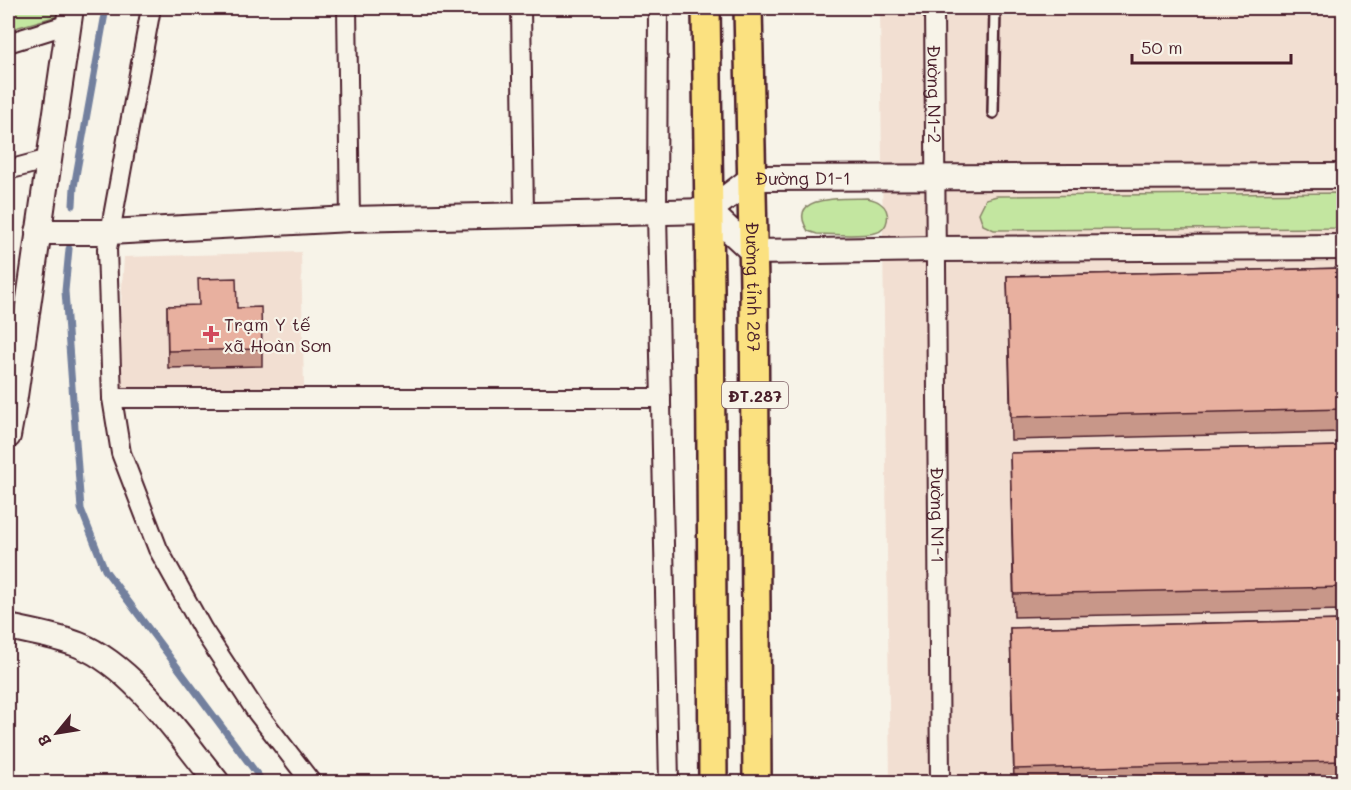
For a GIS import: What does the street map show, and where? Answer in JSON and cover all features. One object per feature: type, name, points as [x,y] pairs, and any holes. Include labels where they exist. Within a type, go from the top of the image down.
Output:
[{"type":"main road","name":"ĐT.287","points":[[706,8],[712,783]]},
{"type":"main road","name":"Đường tỉnh 287","points":[[748,8],[753,252],[757,783]]},
{"type":"street","points":[[150,8],[107,249],[112,398],[121,453],[158,549],[203,630],[256,711],[311,783]]},
{"type":"street","points":[[346,8],[350,219]]},
{"type":"street","points":[[521,8],[524,216]]},
{"type":"street","points":[[658,8],[657,213],[669,783]]},
{"type":"street","name":"Đường N1-2","points":[[934,8],[936,249]]},
{"type":"street","points":[[8,43],[70,16]]},
{"type":"street","points":[[8,436],[70,16]]},
{"type":"street","points":[[8,171],[49,159]]},
{"type":"street","name":"Đường D1-1","points":[[708,211],[752,178],[1344,176]]},
{"type":"street","points":[[38,232],[109,232],[350,219],[708,211],[753,252],[1344,247]]},
{"type":"street","name":"Đường N1-1","points":[[936,249],[940,783]]},
{"type":"street","points":[[112,398],[661,398]]},
{"type":"street","points":[[8,627],[81,645],[103,659],[142,691],[217,783]]},
{"type":"lane","points":[[993,113],[995,8]]},
{"type":"shaded area","points":[[880,8],[1343,8],[1343,782],[890,782]]},
{"type":"shaded area","name":"Trạm Y tế xã Hoàn Sơn","points":[[301,252],[304,387],[122,390],[118,347],[124,257]]},
{"type":"green space","points":[[8,8],[62,8],[61,15],[8,30]]},
{"type":"green space","points":[[1343,193],[1343,228],[994,230],[983,225],[979,213],[986,199],[997,196]]},
{"type":"green space","points":[[867,198],[884,206],[886,211],[886,224],[880,231],[853,235],[817,234],[808,231],[803,219],[804,210],[811,204],[833,199]]},
{"type":"building","points":[[1344,268],[1344,409],[1011,417],[1007,276]]},
{"type":"building","points":[[236,278],[237,308],[261,307],[262,349],[168,351],[167,306],[199,305],[198,279]]},
{"type":"building","points":[[1344,446],[1344,587],[1014,594],[1010,453]]},
{"type":"building","points":[[1344,620],[1344,761],[1014,769],[1010,628]]},
{"type":"waterway","points":[[73,205],[74,187],[106,8]]},
{"type":"waterway","points":[[69,249],[65,291],[81,509],[105,570],[263,782]]},
{"type":"place","name":"Trạm Y tế xã Hoàn Sơn","points":[[211,334]]}]
